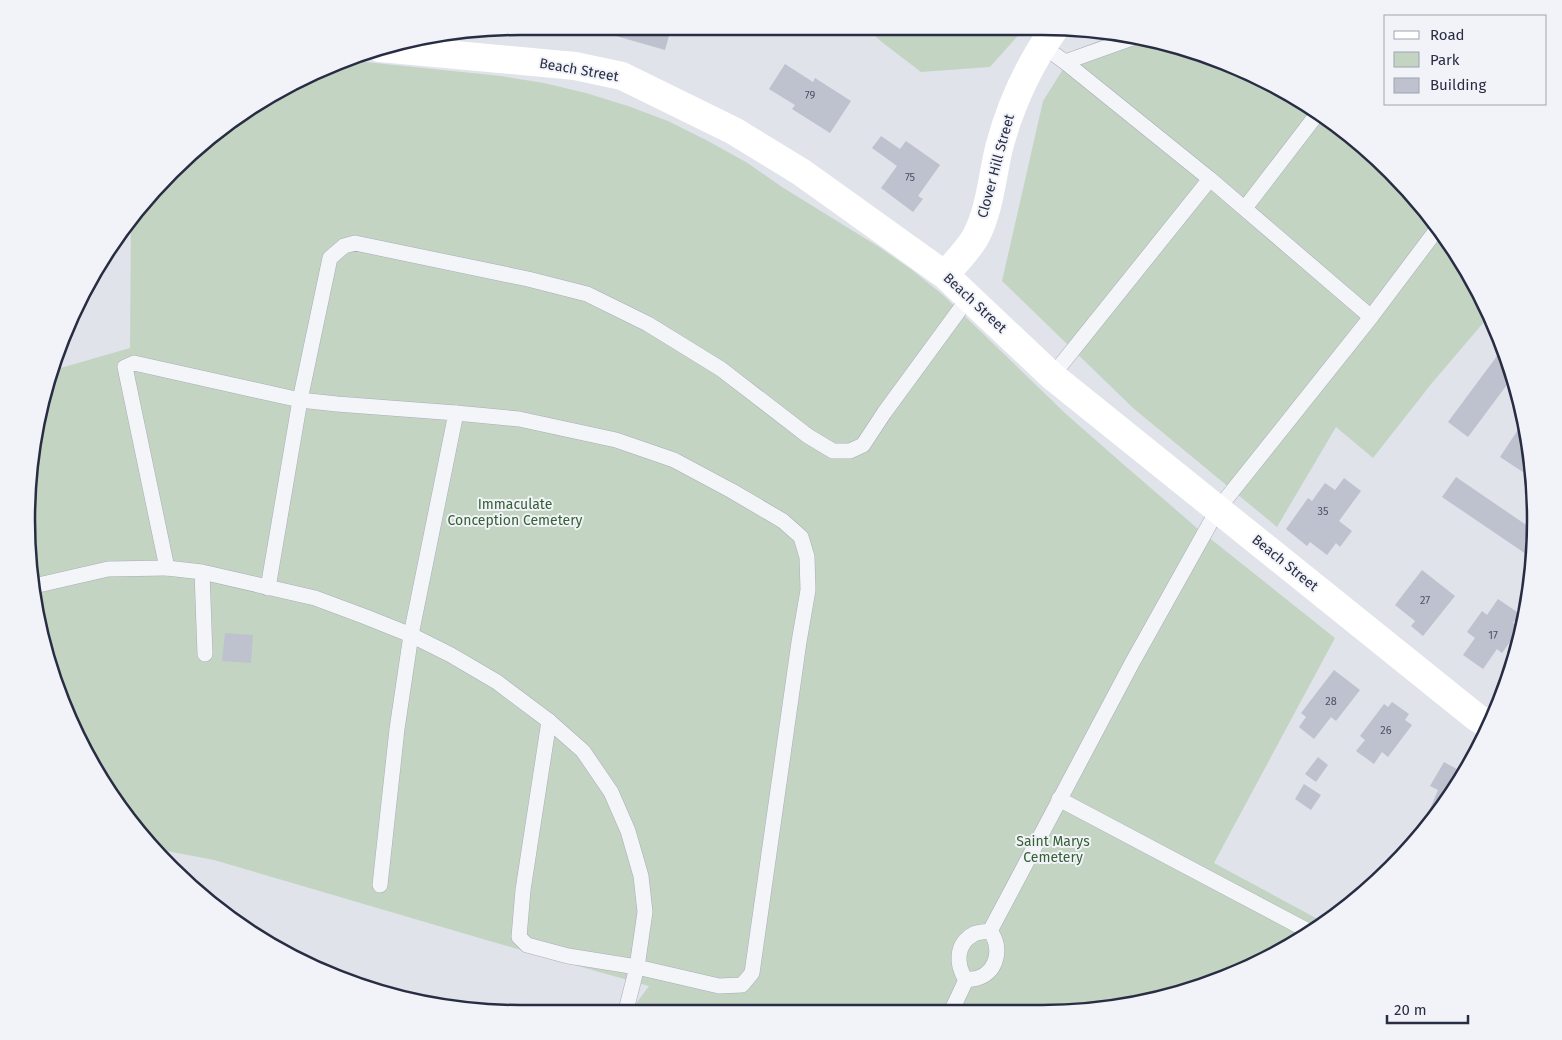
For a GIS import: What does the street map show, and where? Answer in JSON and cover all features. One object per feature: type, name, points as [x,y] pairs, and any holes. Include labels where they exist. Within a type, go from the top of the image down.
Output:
[{"type":"street","name":"Clover Hill Street","points":[[946,275],[976,237],[986,208],[999,150],[1012,106],[1049,37]]},
{"type":"street","name":"Beach Street","points":[[402,50],[575,66],[622,76],[734,131],[801,172],[946,275],[1052,376],[1468,711],[1483,721]]},
{"type":"lane","points":[[1049,37],[1065,62],[1245,208],[1371,317]]},
{"type":"lane","points":[[1065,62],[1122,42]]},
{"type":"lane","points":[[1245,208],[1314,119]]},
{"type":"lane","points":[[1052,376],[1210,179]]},
{"type":"lane","points":[[990,931],[1132,663],[1218,509],[1371,317],[1433,234]]},
{"type":"lane","points":[[268,588],[300,400],[330,258],[344,246],[354,244],[528,279],[587,294],[648,324],[720,369],[808,436],[834,451],[850,451],[863,445],[884,413],[969,297]]},
{"type":"lane","points":[[168,568],[125,366],[134,363],[300,400],[519,419],[606,438],[674,460],[783,521],[801,537],[808,557],[808,590],[752,973],[742,985],[718,986],[637,967],[568,956],[527,945],[520,938],[523,890],[549,721]]},
{"type":"lane","points":[[380,885],[397,729],[411,635],[456,413]]},
{"type":"lane","points":[[39,585],[108,569],[168,568],[202,572],[315,598],[366,617],[451,654],[497,682],[549,721],[583,751],[611,792],[628,831],[641,876],[645,912],[637,967],[627,1005]]},
{"type":"lane","points":[[202,572],[205,654]]},
{"type":"lane","points":[[1059,799],[1303,928]]},
{"type":"lane","points":[[966,980],[961,973],[958,963],[959,950],[965,940],[975,934],[990,931]]},
{"type":"lane","points":[[966,980],[979,978],[990,970],[996,959],[996,938],[990,931]]},
{"type":"lane","points":[[954,1005],[966,980]]},
{"type":"green space","points":[[874,35],[1019,35],[990,67],[921,72]]},
{"type":"green space","points":[[1104,39],[1137,44],[1168,52],[1228,72],[1257,85],[1311,117],[1362,155],[1407,200],[1445,251],[1462,278],[1484,322],[1432,383],[1373,458],[1336,427],[1277,527],[1133,408],[1002,281],[1043,101],[1075,50]]},
{"type":"green space","name":"Immaculate Conception Cemetery","points":[[362,62],[501,76],[544,83],[586,93],[668,121],[746,162],[912,270],[943,295],[1066,414],[1123,464],[1197,528],[1335,638],[1214,863],[1317,919],[1257,955],[1228,968],[1168,988],[1137,996],[1105,1001],[1042,1005],[635,1005],[649,986],[214,860],[165,851],[135,815],[117,789],[85,735],[72,706],[61,676],[44,615],[36,552],[36,488],[39,457],[44,425],[60,368],[130,348],[131,231],[135,225],[177,177],[225,135],[277,100],[334,72]]},
{"type":"building","points":[[667,35],[669,36],[665,50],[616,36]]},
{"type":"building","points":[[785,64],[813,82],[815,78],[851,101],[830,133],[792,109],[795,105],[769,89]]},
{"type":"building","points":[[881,136],[900,149],[906,141],[940,165],[918,196],[923,199],[913,212],[881,188],[897,166],[872,148]]},
{"type":"building","points":[[1498,355],[1507,385],[1468,437],[1448,422]]},
{"type":"building","points":[[1519,429],[1525,473],[1500,457]]},
{"type":"building","points":[[1456,477],[1527,525],[1526,554],[1442,497]]},
{"type":"building","points":[[1344,478],[1361,491],[1339,521],[1352,531],[1340,547],[1336,543],[1327,555],[1310,542],[1307,546],[1286,529],[1308,498],[1312,501],[1325,483],[1335,490]]},
{"type":"building","points":[[1422,570],[1455,596],[1423,636],[1411,626],[1415,621],[1395,605]]},
{"type":"building","points":[[1498,599],[1518,613],[1513,623],[1515,625],[1512,640],[1502,653],[1497,649],[1483,669],[1463,655],[1475,638],[1467,632],[1482,611],[1487,615]]},
{"type":"building","points":[[225,633],[253,635],[251,663],[222,661]]},
{"type":"building","points":[[1334,670],[1360,690],[1336,721],[1331,717],[1314,739],[1299,727],[1306,717],[1301,713]]},
{"type":"building","points":[[1392,702],[1409,714],[1405,720],[1412,725],[1388,757],[1382,752],[1374,764],[1356,751],[1365,740],[1360,736],[1384,704],[1388,707]]},
{"type":"building","points":[[1318,757],[1328,765],[1316,782],[1305,774]]},
{"type":"building","points":[[1444,762],[1457,769],[1428,814],[1438,790],[1430,786]]},
{"type":"building","points":[[1304,784],[1321,795],[1311,810],[1295,799]]},
{"type":"park label","name":"Saint Marys Cemetery","points":[[1053,850]]}]
